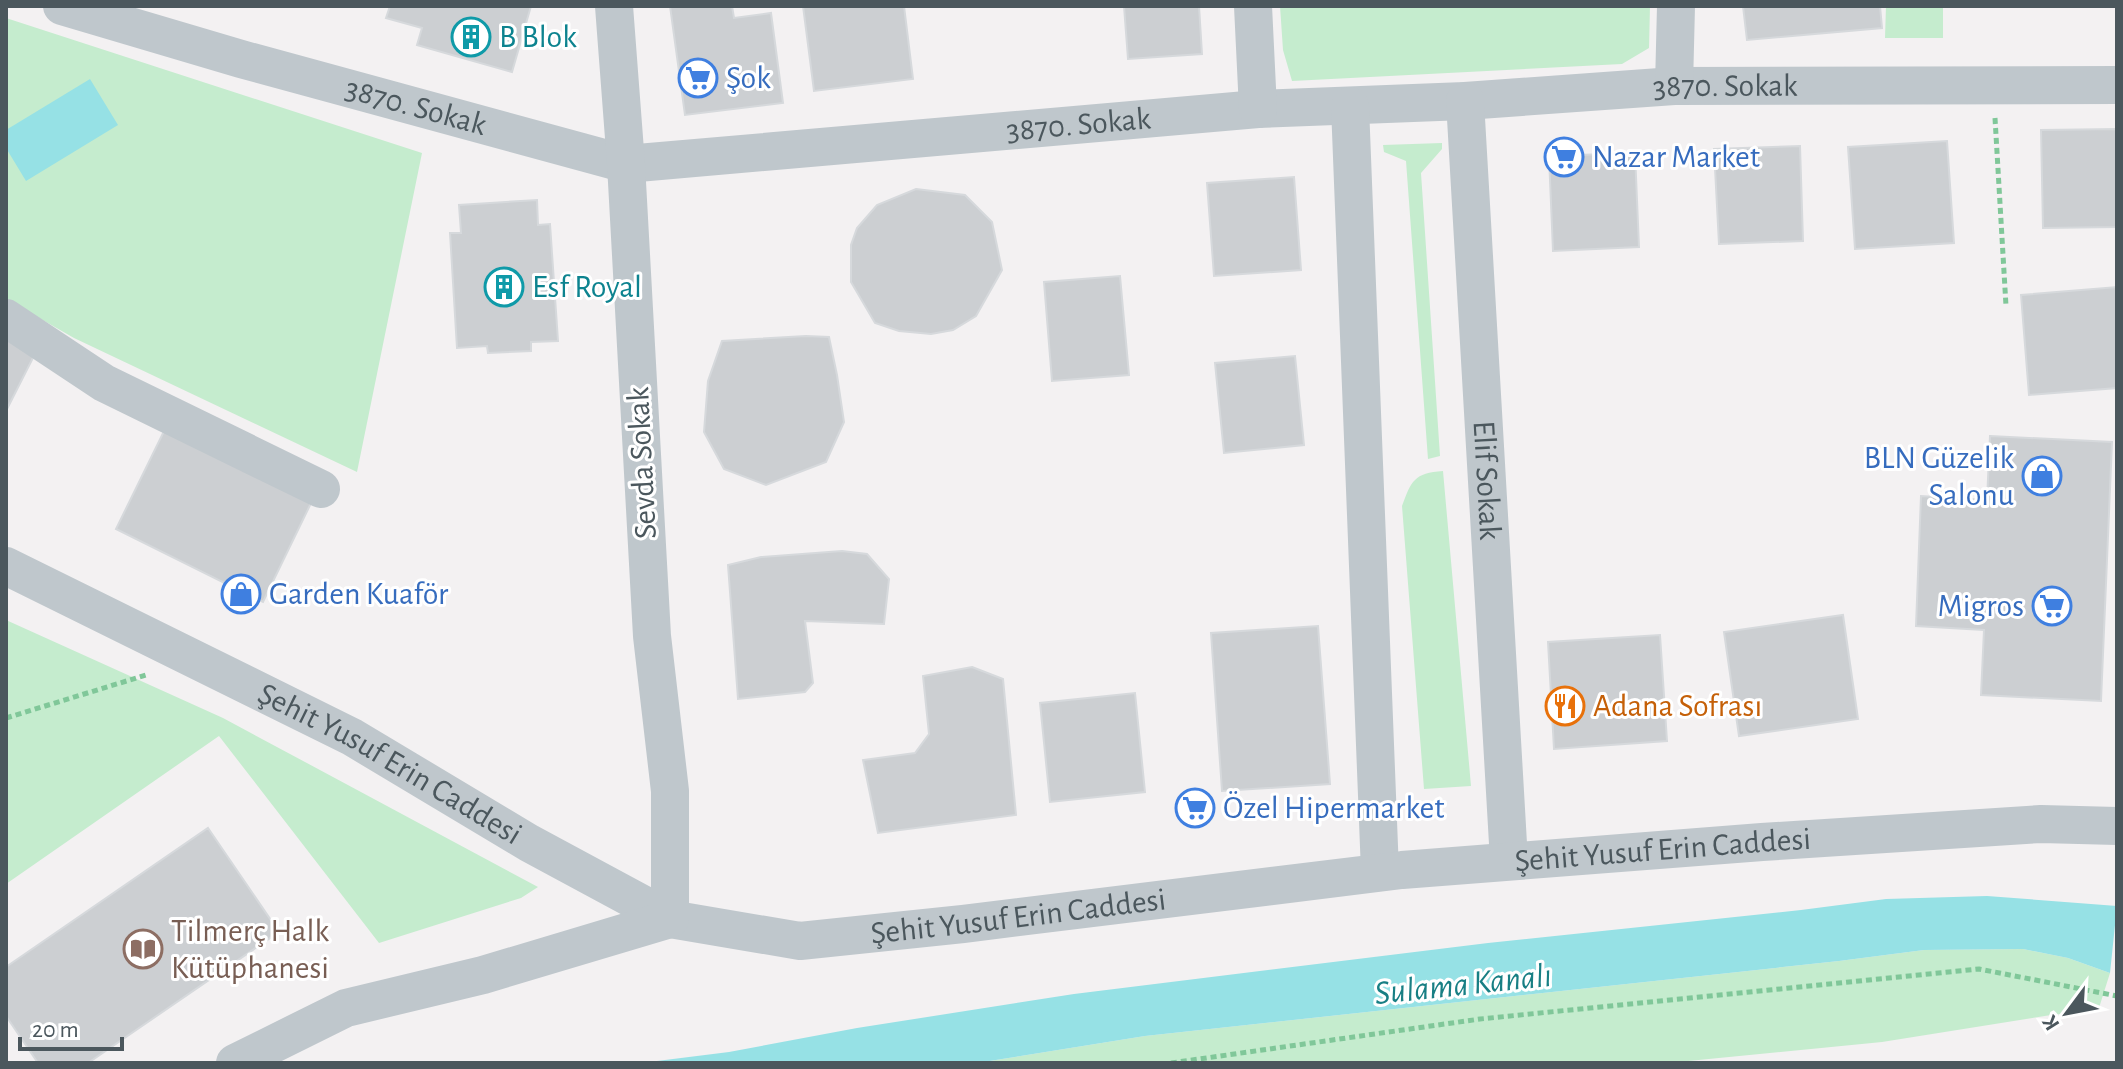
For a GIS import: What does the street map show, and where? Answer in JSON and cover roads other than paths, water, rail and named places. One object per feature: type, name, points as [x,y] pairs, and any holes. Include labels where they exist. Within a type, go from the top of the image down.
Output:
[{"type":"street","name":"3870. Sokak","points":[[62,6],[109,13],[241,59],[626,164],[1258,109],[1465,101],[1674,86],[2117,85]]},
{"type":"street","name":"Sevda Sokak","points":[[614,6],[626,164],[652,636],[670,791],[670,919]]},
{"type":"street","points":[[1253,6],[1258,109]]},
{"type":"street","points":[[1674,86],[1676,6]]},
{"type":"street","name":"Elif Sokak","points":[[1465,101],[1509,861]]},
{"type":"street","points":[[1350,106],[1380,872]]},
{"type":"street","points":[[6,318],[104,383],[321,489]]},
{"type":"street","name":"Şehit Yusuf Erin Caddesi","points":[[6,566],[352,737],[529,843],[670,919],[800,941],[1380,872],[2041,824],[2117,826]]},
{"type":"street","points":[[235,1063],[346,1008],[483,975],[670,919]]},
{"type":"water","points":[[90,79],[118,125],[26,181],[6,148],[6,130]]},
{"type":"water","name":"Sulama Kanalı","points":[[1987,896],[2117,906],[2110,973],[2068,958],[2023,949],[1924,950],[1145,1036],[977,1063],[641,1063],[729,1052],[857,1028],[1074,994],[1488,943],[1886,899]]},
{"type":"place","name":"B Blok","points":[[471,37]]},
{"type":"place","name":"Şok","points":[[698,78]]},
{"type":"place","name":"Nazar Market","points":[[1564,157]]},
{"type":"place","name":"Esf Royal","points":[[504,287]]},
{"type":"place","name":"BLN Güzelik Salonu","points":[[2042,476]]},
{"type":"place","name":"Garden Kuaför","points":[[241,594]]},
{"type":"place","name":"Migros","points":[[2052,606]]},
{"type":"place","name":"Adana Sofrası","points":[[1565,706]]},
{"type":"place","name":"Özel Hipermarket","points":[[1195,808]]},
{"type":"place","name":"Tilmerç Halk Kütüphanesi","points":[[143,949]]}]
